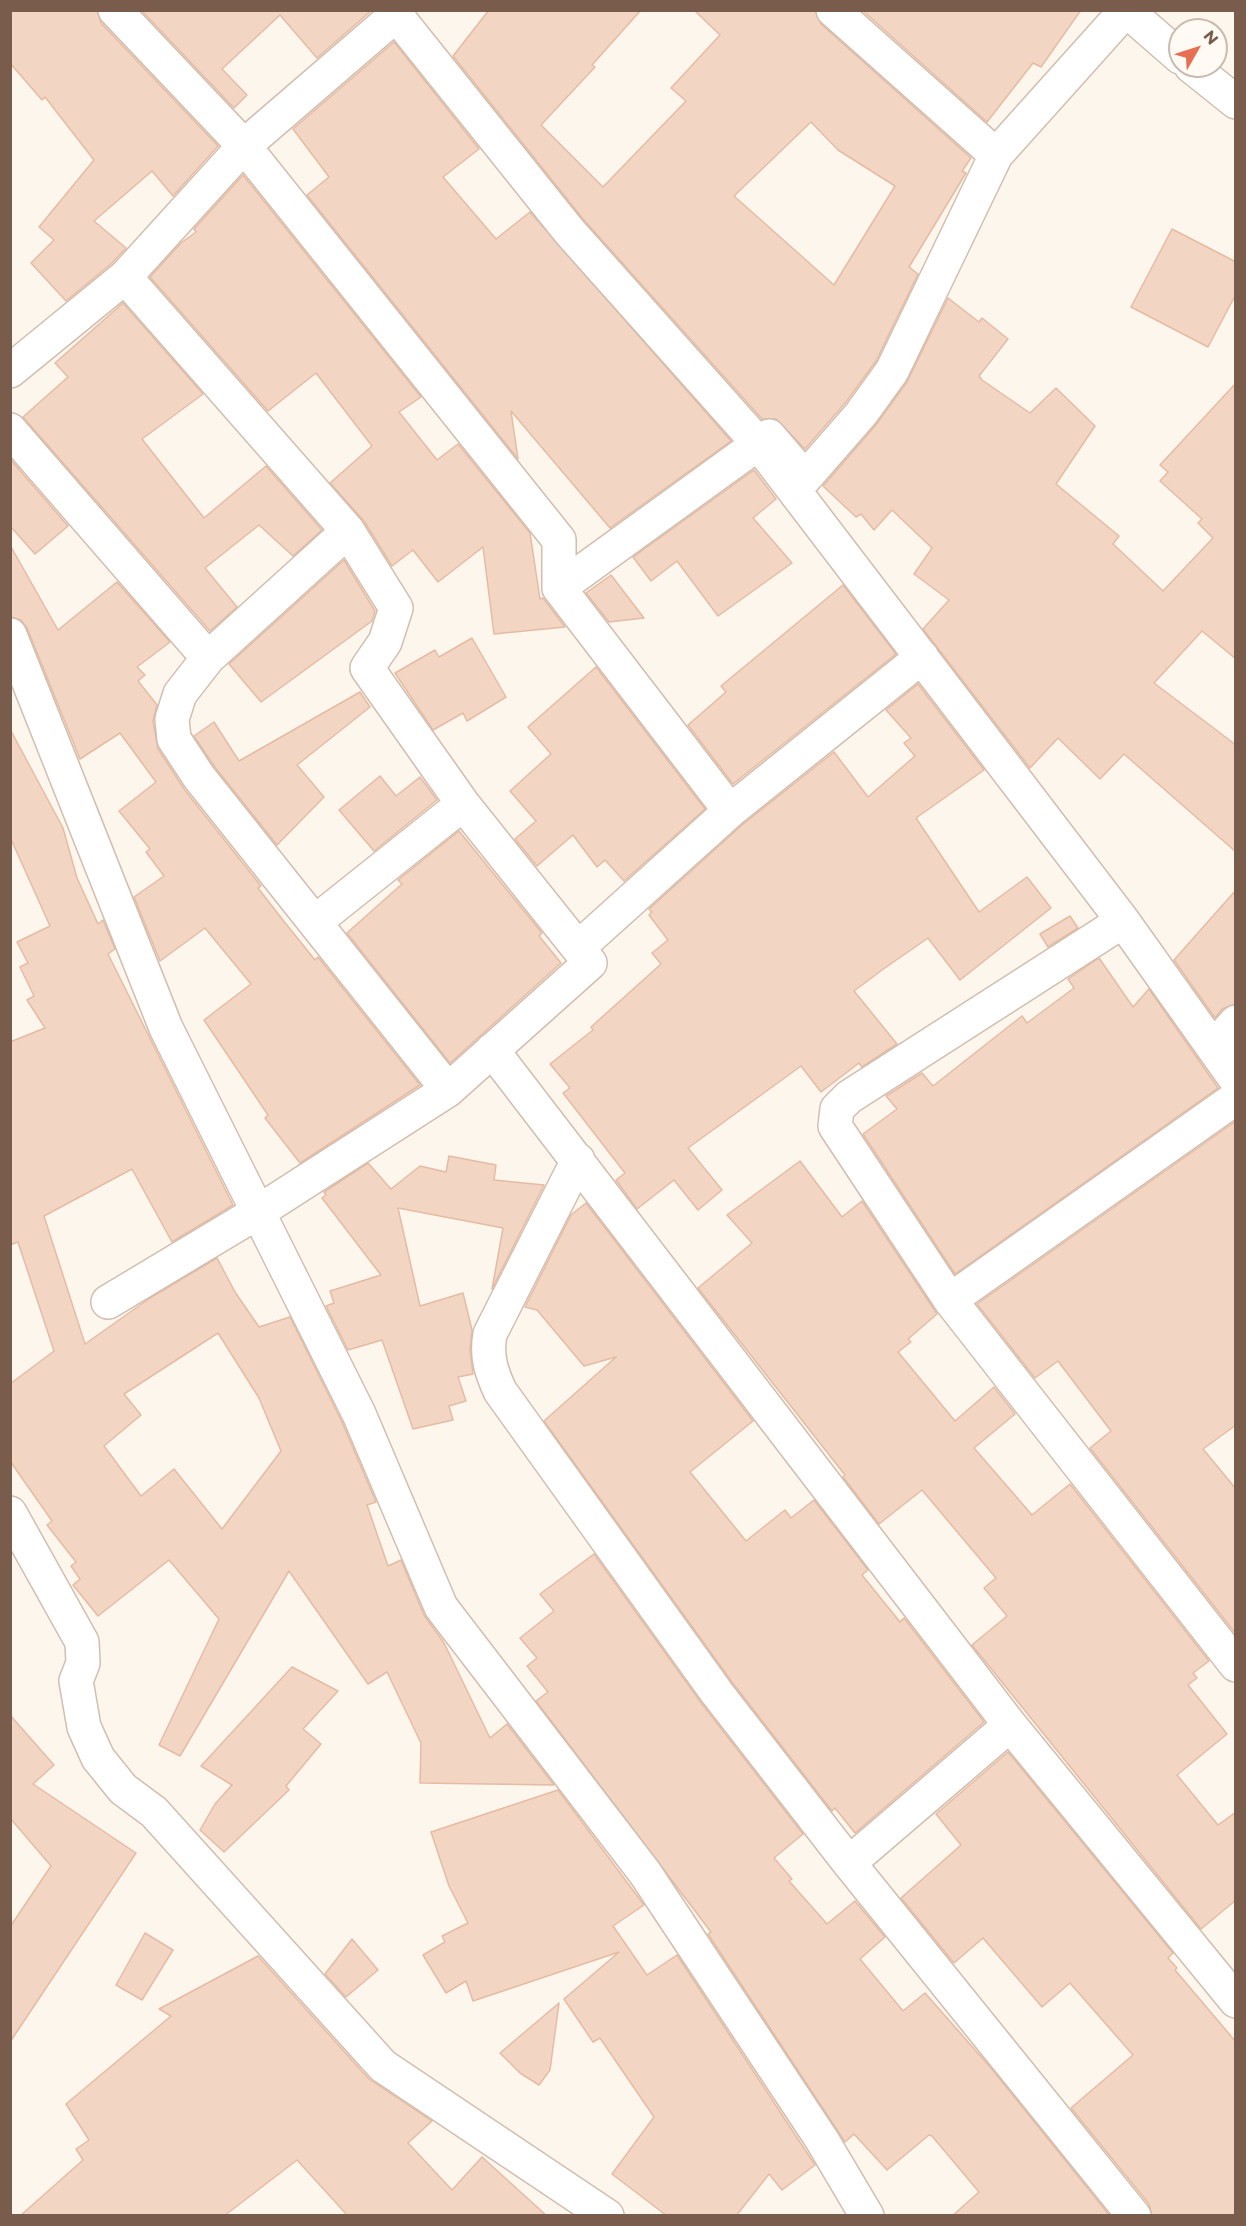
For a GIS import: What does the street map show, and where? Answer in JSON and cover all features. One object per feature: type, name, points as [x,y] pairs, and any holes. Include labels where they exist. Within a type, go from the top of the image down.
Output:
[{"type":"street","points":[[115,10],[244,146],[559,540],[559,588],[730,812]]},
{"type":"street","points":[[833,10],[996,155]]},
{"type":"street","points":[[559,588],[768,436],[805,478],[861,414],[892,371],[912,334],[996,155],[1126,10],[1168,47]]},
{"type":"street","points":[[10,371],[125,277],[244,146],[395,13],[569,231],[757,442],[1123,921],[1236,1080]]},
{"type":"street","points":[[1208,78],[1234,97]]},
{"type":"street","points":[[108,1302],[258,1212],[448,1090],[590,963],[463,804],[367,668],[385,642],[396,608],[348,531],[125,277]]},
{"type":"street","points":[[10,430],[208,658]]},
{"type":"street","points":[[348,531],[208,658],[180,694],[172,719],[174,739],[198,777],[448,1090]]},
{"type":"street","points":[[10,635],[166,1028],[359,1414],[441,1607],[645,1873],[822,2140],[867,2216]]},
{"type":"street","points":[[579,947],[730,812],[922,657]]},
{"type":"street","points":[[315,922],[463,804]]},
{"type":"street","points":[[1123,921],[849,1097],[837,1109],[835,1126],[950,1300],[1235,1662]]},
{"type":"street","points":[[1213,1048],[1236,1022]]},
{"type":"street","points":[[492,1050],[1010,1725],[1236,2001]]},
{"type":"street","points":[[950,1300],[1236,1098]]},
{"type":"street","points":[[578,1160],[490,1334],[487,1351],[490,1370],[500,1390],[717,1693],[849,1863],[1134,2216]]},
{"type":"street","points":[[10,1513],[82,1642],[83,1663],[76,1681],[84,1727],[98,1758],[123,1789],[154,1812],[383,2066],[593,2212]]},
{"type":"street","points":[[849,1863],[1010,1725]]},
{"type":"building","points":[[10,10],[97,10],[101,23],[218,146],[173,196],[152,171],[94,221],[126,248],[112,263],[66,301],[31,263],[54,240],[39,227],[94,160],[45,97],[42,100],[10,63]]},
{"type":"building","points":[[141,10],[372,10],[317,58],[280,15],[222,69],[247,95],[234,108]]},
{"type":"building","points":[[489,10],[641,10],[592,65],[595,67],[541,125],[603,187],[686,101],[671,88],[720,35],[694,10],[815,10],[821,24],[971,158],[962,171],[966,173],[909,267],[918,274],[876,361],[846,402],[805,449],[776,419],[762,419],[583,219],[453,56]],"holes":[[[811,122],[838,150],[895,186],[834,285],[734,196]]]},
{"type":"building","points":[[862,10],[1081,10],[1041,67],[1033,63],[987,122]]},
{"type":"building","points":[[394,42],[479,149],[443,177],[496,239],[530,212],[731,441],[610,528],[511,411],[518,459],[307,195],[329,177],[293,129]]},
{"type":"building","points":[[243,175],[421,397],[399,412],[437,460],[458,444],[530,533],[540,599],[543,598],[565,627],[494,634],[483,547],[438,582],[413,550],[392,566],[364,521],[330,483],[372,446],[316,373],[268,411],[150,277],[181,243],[196,232],[194,229]]},
{"type":"building","points":[[1172,229],[1236,262],[1236,294],[1208,347],[1131,307]]},
{"type":"building","points":[[948,298],[979,322],[982,318],[1008,339],[979,376],[982,380],[1030,413],[1056,388],[1095,426],[1056,484],[1119,536],[1113,544],[1163,591],[1213,538],[1198,523],[1202,519],[1160,481],[1168,472],[1160,465],[1236,383],[1236,659],[1202,631],[1154,683],[1236,745],[1236,852],[1124,754],[1100,779],[1058,738],[1030,768],[923,629],[949,600],[914,574],[932,548],[892,510],[874,530],[861,514],[856,517],[823,486],[875,426],[907,382]]},
{"type":"building","points":[[123,303],[203,394],[142,439],[204,518],[266,466],[322,530],[293,556],[259,525],[205,568],[237,607],[210,631],[23,417],[68,377],[55,363]]},
{"type":"building","points":[[10,459],[68,526],[35,554],[10,526]]},
{"type":"building","points":[[754,470],[776,499],[753,518],[792,563],[718,616],[677,561],[651,581],[633,557]]},
{"type":"building","points":[[10,545],[58,630],[117,582],[170,642],[137,667],[145,675],[138,681],[157,705],[153,721],[158,749],[184,789],[261,886],[258,888],[282,919],[315,960],[318,957],[420,1085],[300,1163],[265,1118],[268,1115],[204,1020],[251,984],[205,928],[160,961],[134,897],[164,876],[146,852],[150,849],[119,811],[156,782],[120,733],[80,759],[27,628],[21,620],[10,617]]},
{"type":"building","points":[[344,560],[375,611],[372,621],[261,702],[229,664]]},
{"type":"building","points":[[611,575],[644,618],[609,622],[586,593]]},
{"type":"building","points":[[843,585],[896,654],[733,784],[688,725],[726,692],[721,686]]},
{"type":"building","points":[[472,638],[506,697],[467,721],[463,713],[433,730],[395,673],[435,650],[439,657]]},
{"type":"building","points":[[596,667],[705,809],[624,881],[605,860],[597,867],[573,835],[537,866],[515,839],[536,821],[510,791],[551,754],[528,727]]},
{"type":"building","points":[[918,684],[984,770],[916,818],[979,912],[1027,877],[1051,908],[960,980],[928,938],[882,970],[854,991],[897,1044],[862,1067],[859,1063],[821,1092],[801,1066],[688,1148],[722,1190],[698,1210],[674,1180],[637,1209],[616,1180],[625,1173],[563,1093],[570,1088],[550,1064],[593,1030],[591,1027],[661,964],[652,953],[668,940],[649,915],[652,912],[649,909],[742,825],[834,752],[868,797],[915,756],[904,743],[911,738],[886,710]]},
{"type":"building","points":[[360,692],[370,707],[297,765],[324,797],[277,845],[214,766],[194,736],[214,722],[239,761]]},
{"type":"building","points":[[10,729],[63,828],[77,878],[98,924],[103,920],[115,949],[108,954],[233,1205],[172,1242],[132,1169],[44,1216],[85,1344],[150,1298],[217,1258],[235,1292],[259,1327],[290,1317],[342,1422],[376,1502],[367,1505],[388,1566],[401,1560],[424,1615],[444,1643],[490,1738],[507,1724],[554,1785],[420,1783],[421,1743],[387,1672],[368,1684],[289,1571],[180,1756],[159,1745],[219,1619],[169,1560],[98,1616],[73,1585],[80,1579],[71,1566],[76,1562],[47,1525],[52,1521],[10,1461],[10,1384],[54,1351],[18,1242],[10,1245],[10,1042],[45,1028],[27,1000],[34,996],[20,967],[28,963],[17,942],[50,926],[10,837]],"holes":[[[218,1333],[259,1398],[281,1451],[222,1529],[174,1469],[141,1496],[104,1446],[141,1415],[124,1394]]]},
{"type":"building","points":[[380,776],[396,796],[420,777],[437,800],[374,851],[339,810]]},
{"type":"building","points":[[459,831],[542,933],[539,936],[561,963],[450,1063],[347,933],[402,884],[398,880]]},
{"type":"building","points":[[1236,890],[1236,1004],[1222,1009],[1215,1018],[1174,960]]},
{"type":"building","points":[[1070,916],[1078,928],[1048,947],[1040,934]]},
{"type":"building","points":[[1099,958],[1133,1007],[1149,989],[1218,1088],[955,1274],[863,1134],[897,1109],[886,1096],[922,1073],[933,1086],[1022,1016],[1027,1023],[1074,988],[1068,979]]},
{"type":"building","points":[[1236,1121],[1236,1425],[1203,1449],[1236,1489],[1236,1634],[1090,1448],[1111,1431],[1058,1361],[1035,1378],[977,1304]]},
{"type":"building","points":[[449,1156],[496,1165],[494,1180],[544,1185],[492,1289],[503,1228],[398,1208],[420,1306],[463,1293],[472,1330],[470,1350],[473,1374],[458,1377],[466,1401],[449,1406],[453,1420],[413,1429],[382,1340],[348,1350],[326,1306],[334,1303],[330,1291],[381,1275],[322,1198],[326,1195],[324,1192],[368,1163],[391,1189],[420,1166],[446,1172]]},
{"type":"building","points":[[800,1161],[842,1217],[862,1201],[937,1314],[908,1339],[911,1342],[898,1352],[955,1421],[994,1387],[1015,1414],[974,1448],[1032,1515],[1070,1484],[1209,1661],[1193,1673],[1197,1678],[1188,1685],[1227,1734],[1177,1775],[1218,1825],[1236,1812],[1236,1900],[1201,1929],[972,1645],[1007,1616],[984,1588],[996,1578],[922,1490],[879,1524],[843,1477],[845,1475],[698,1288],[752,1243],[727,1215]]},
{"type":"building","points":[[586,1203],[753,1421],[690,1472],[746,1541],[785,1510],[791,1518],[814,1500],[868,1570],[862,1575],[900,1622],[904,1618],[984,1722],[855,1833],[835,1808],[832,1811],[732,1682],[544,1421],[616,1357],[584,1366],[537,1310],[525,1307],[571,1215]]},
{"type":"building","points":[[594,1554],[702,1704],[803,1834],[774,1858],[792,1879],[789,1881],[827,1924],[855,1901],[885,1937],[860,1959],[903,2011],[925,1993],[991,2068],[1110,2216],[952,2216],[979,2192],[932,2136],[929,2135],[887,2170],[854,2134],[845,2142],[708,1934],[711,1932],[536,1701],[548,1692],[527,1666],[537,1658],[520,1638],[554,1611],[540,1594]]},
{"type":"building","points":[[292,1667],[338,1691],[303,1729],[321,1744],[286,1786],[289,1790],[224,1852],[200,1830],[215,1804],[232,1785],[201,1766]]},
{"type":"building","points":[[10,1715],[54,1765],[33,1784],[136,1853],[10,2042],[10,1927],[51,1866],[10,1818]]},
{"type":"building","points":[[1008,1752],[1173,1953],[1168,1958],[1177,1968],[1175,1970],[1236,2042],[1236,2216],[1152,2216],[1149,2204],[1071,2108],[1133,2055],[1070,1983],[1042,2007],[983,1938],[954,1963],[901,1898],[961,1845],[936,1814]]},
{"type":"building","points":[[558,1790],[644,1905],[613,1926],[647,1975],[677,1955],[815,2165],[782,2190],[769,2174],[736,2216],[667,2216],[612,2174],[654,2117],[600,2038],[593,2042],[564,1999],[619,1952],[473,2001],[466,1981],[446,1993],[423,1955],[445,1942],[442,1936],[468,1923],[449,1886],[431,1832]]},
{"type":"building","points":[[145,1933],[173,1950],[142,2000],[116,1985]]},
{"type":"building","points":[[352,1939],[378,1970],[346,1997],[325,1974]]},
{"type":"building","points":[[258,1956],[369,2079],[432,2121],[408,2143],[452,2190],[482,2157],[547,2216],[348,2216],[297,2160],[224,2216],[20,2216],[83,2160],[76,2149],[89,2140],[66,2104],[171,2016],[159,2009]]},
{"type":"building","points":[[559,2003],[550,2070],[539,2085],[520,2073],[500,2053]]}]
